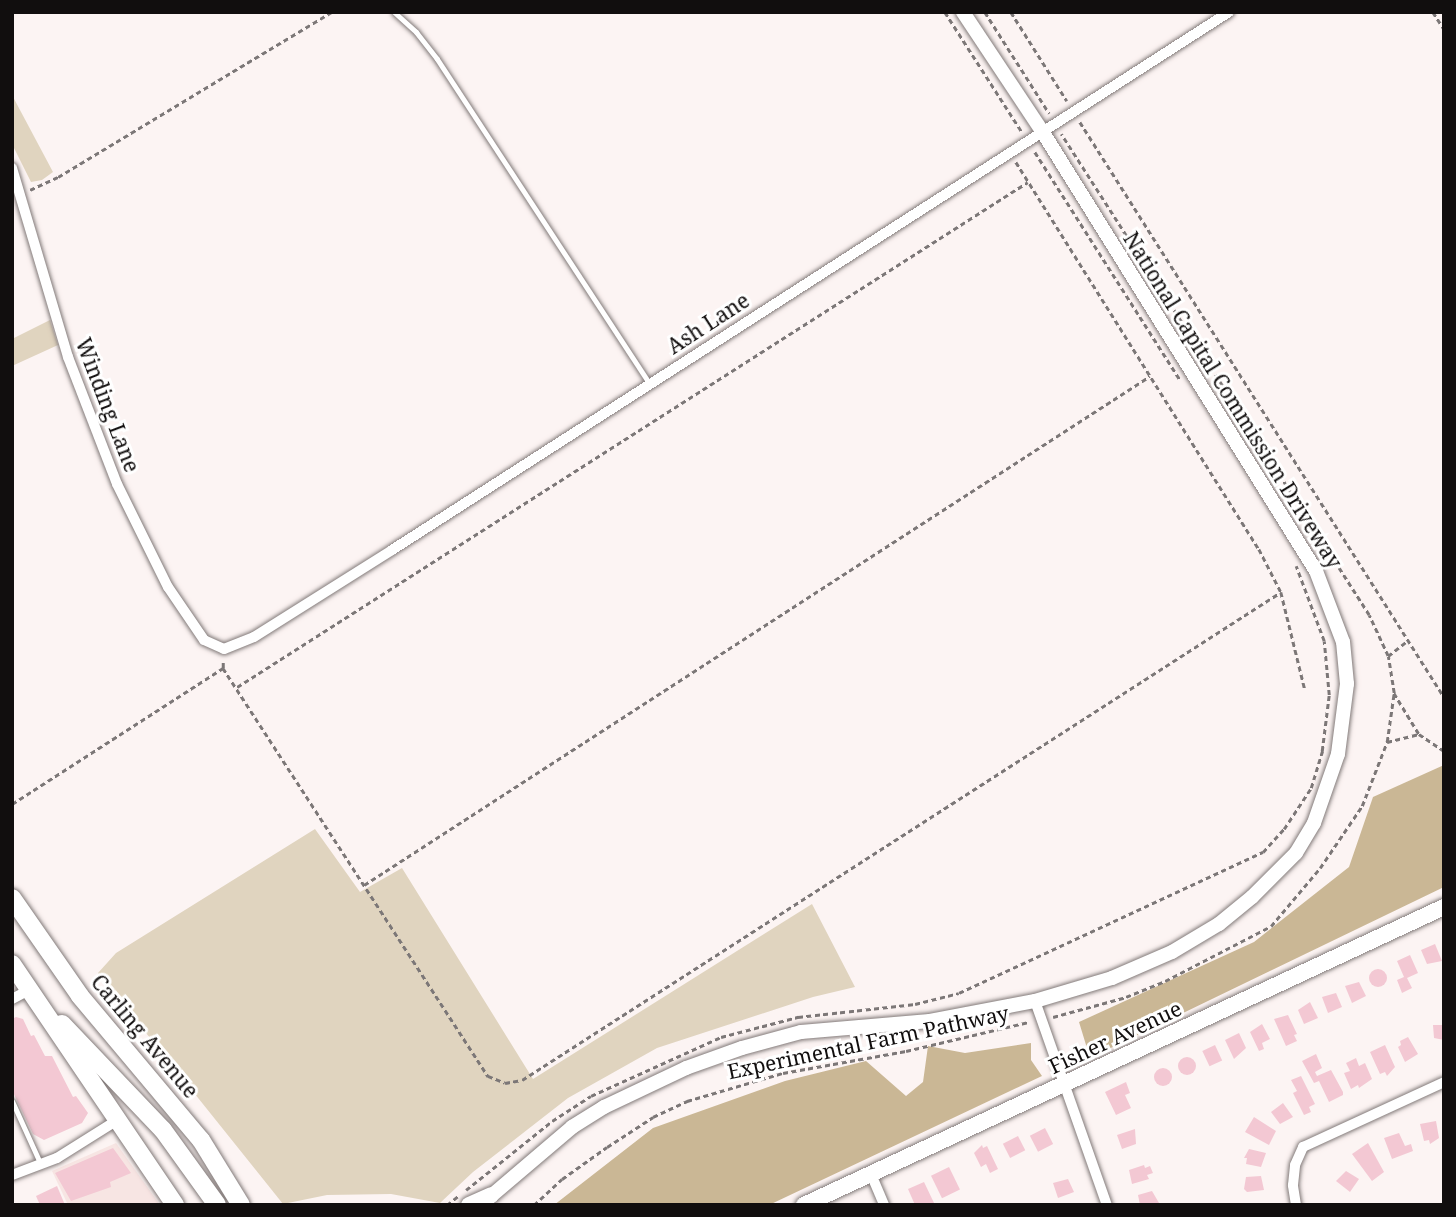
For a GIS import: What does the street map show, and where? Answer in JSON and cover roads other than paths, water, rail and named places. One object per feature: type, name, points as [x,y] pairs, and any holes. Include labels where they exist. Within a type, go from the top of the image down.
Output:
[{"type":"main road","name":"Carling Avenue","points":[[12,898],[90,1009],[201,1140],[241,1205]]},
{"type":"main road","name":"Fisher Avenue","points":[[804,1205],[1444,907]]},
{"type":"main road","points":[[12,964],[175,1205]]},
{"type":"main road","points":[[29,989],[163,1130],[217,1205]]},
{"type":"main road","points":[[469,1205],[486,1200]]},
{"type":"street","name":"National Capital Commission Driveway","points":[[486,1200],[545,1148],[604,1107],[686,1068],[742,1048],[801,1032],[930,1021],[1035,1001],[1112,978],[1172,953],[1219,924],[1252,897],[1296,853],[1314,823],[1338,754],[1346,684],[1343,642],[1316,571],[1048,127],[963,12]]},
{"type":"street","name":"Ash Lane","points":[[224,649],[254,637],[1229,12]]},
{"type":"street","name":"Winding Lane","points":[[12,168],[68,357],[117,484],[168,587],[204,640],[224,649]]},
{"type":"street","points":[[12,999],[29,989]]},
{"type":"street","points":[[1035,1001],[1107,1205]]},
{"type":"street","points":[[1296,1205],[1293,1185],[1295,1166],[1303,1147],[1444,1082]]},
{"type":"street","points":[[12,1175],[57,1158],[116,1121]]},
{"type":"street","points":[[871,1174],[884,1205]]},
{"type":"lane","points":[[394,12],[437,59],[649,383]]},
{"type":"lane","points":[[12,1101],[43,1164]]}]
